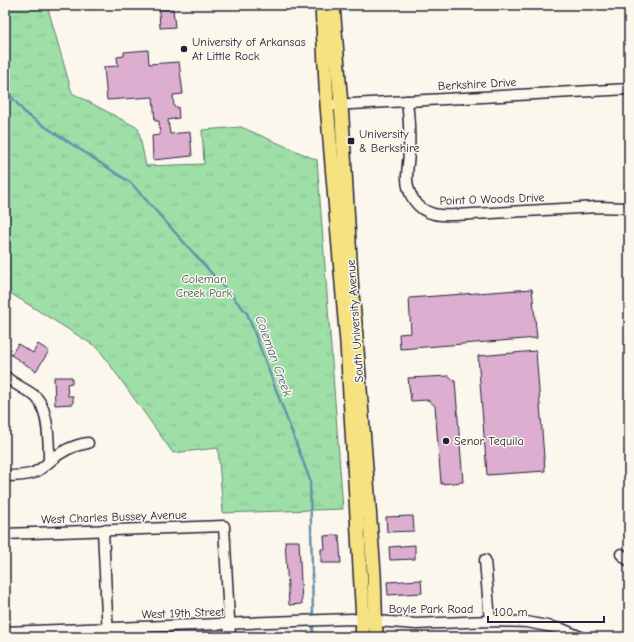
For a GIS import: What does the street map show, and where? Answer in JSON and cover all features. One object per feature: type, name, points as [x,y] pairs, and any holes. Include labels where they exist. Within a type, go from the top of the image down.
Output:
[{"type":"main road","name":"South University Avenue","points":[[322,5],[334,105]]},
{"type":"main road","name":"South University Avenue","points":[[333,5],[334,105],[347,343],[369,620],[376,637]]},
{"type":"main road","name":"South University Avenue","points":[[362,637],[369,620]]},
{"type":"street","name":"Berkshire Drive","points":[[334,105],[629,89]]},
{"type":"street","name":"Point O Woods Drive","points":[[407,101],[409,122],[408,189],[416,204],[432,214],[455,215],[598,207],[629,208]]},
{"type":"street","points":[[5,376],[12,383],[30,393],[39,401],[46,420],[48,431],[49,462]]},
{"type":"street","points":[[5,476],[22,476],[33,473],[68,449],[88,442]]},
{"type":"street","name":"West Charles Bussey Avenue","points":[[5,534],[224,526],[229,624]]},
{"type":"street","points":[[103,530],[107,633]]},
{"type":"street","points":[[621,554],[629,561]]},
{"type":"street","points":[[485,560],[490,621]]},
{"type":"street","name":"West 19th Street","points":[[5,632],[107,633],[229,624],[321,620],[369,620]]},
{"type":"street","name":"Boyle Park Road","points":[[369,620],[416,624],[515,621],[541,624],[562,629],[581,637]]},
{"type":"street","points":[[229,624],[230,637]]},
{"type":"green space","name":"Coleman Creek Park","points":[[5,5],[47,5],[72,93],[138,128],[146,166],[204,164],[202,130],[241,127],[317,160],[343,509],[223,513],[218,448],[173,453],[98,348],[10,293],[5,288]]},
{"type":"building","points":[[173,9],[175,27],[160,28],[159,10]]},
{"type":"building","points":[[148,50],[149,64],[179,62],[183,94],[173,95],[174,107],[178,107],[179,118],[168,120],[170,134],[190,132],[192,156],[153,160],[152,136],[160,135],[159,121],[155,121],[153,97],[107,100],[104,67],[118,66],[117,57],[124,56],[124,52]]},
{"type":"building","points":[[532,289],[537,338],[400,349],[399,334],[411,333],[409,298]]},
{"type":"building","points":[[18,344],[33,353],[38,344],[49,351],[36,371],[11,355]]},
{"type":"building","points":[[536,351],[545,471],[487,475],[478,356]]},
{"type":"building","points":[[449,376],[455,381],[463,482],[441,484],[435,406],[428,400],[411,401],[408,378]]},
{"type":"building","points":[[54,377],[72,377],[72,383],[67,384],[68,396],[73,396],[73,404],[55,405]]},
{"type":"building","points":[[413,516],[414,531],[387,532],[386,517]]},
{"type":"building","points":[[339,535],[341,563],[321,563],[321,549],[325,549],[324,536]]},
{"type":"building","points":[[285,541],[299,541],[302,604],[289,605]]},
{"type":"building","points":[[415,545],[415,559],[390,560],[389,547]]},
{"type":"building","points":[[421,580],[422,593],[388,595],[387,582]]},
{"type":"waterway","name":"Coleman Creek","points":[[5,89],[26,114],[131,183],[247,313],[310,480],[313,614]]},
{"type":"waterway","name":"Coleman Creek","points":[[313,626],[313,637]]},
{"type":"place","name":"University of Arkansas At Little Rock","points":[[184,49]]},
{"type":"place","name":"University & Berkshire","points":[[351,141]]},
{"type":"place","name":"Senor Tequila","points":[[446,441]]}]
